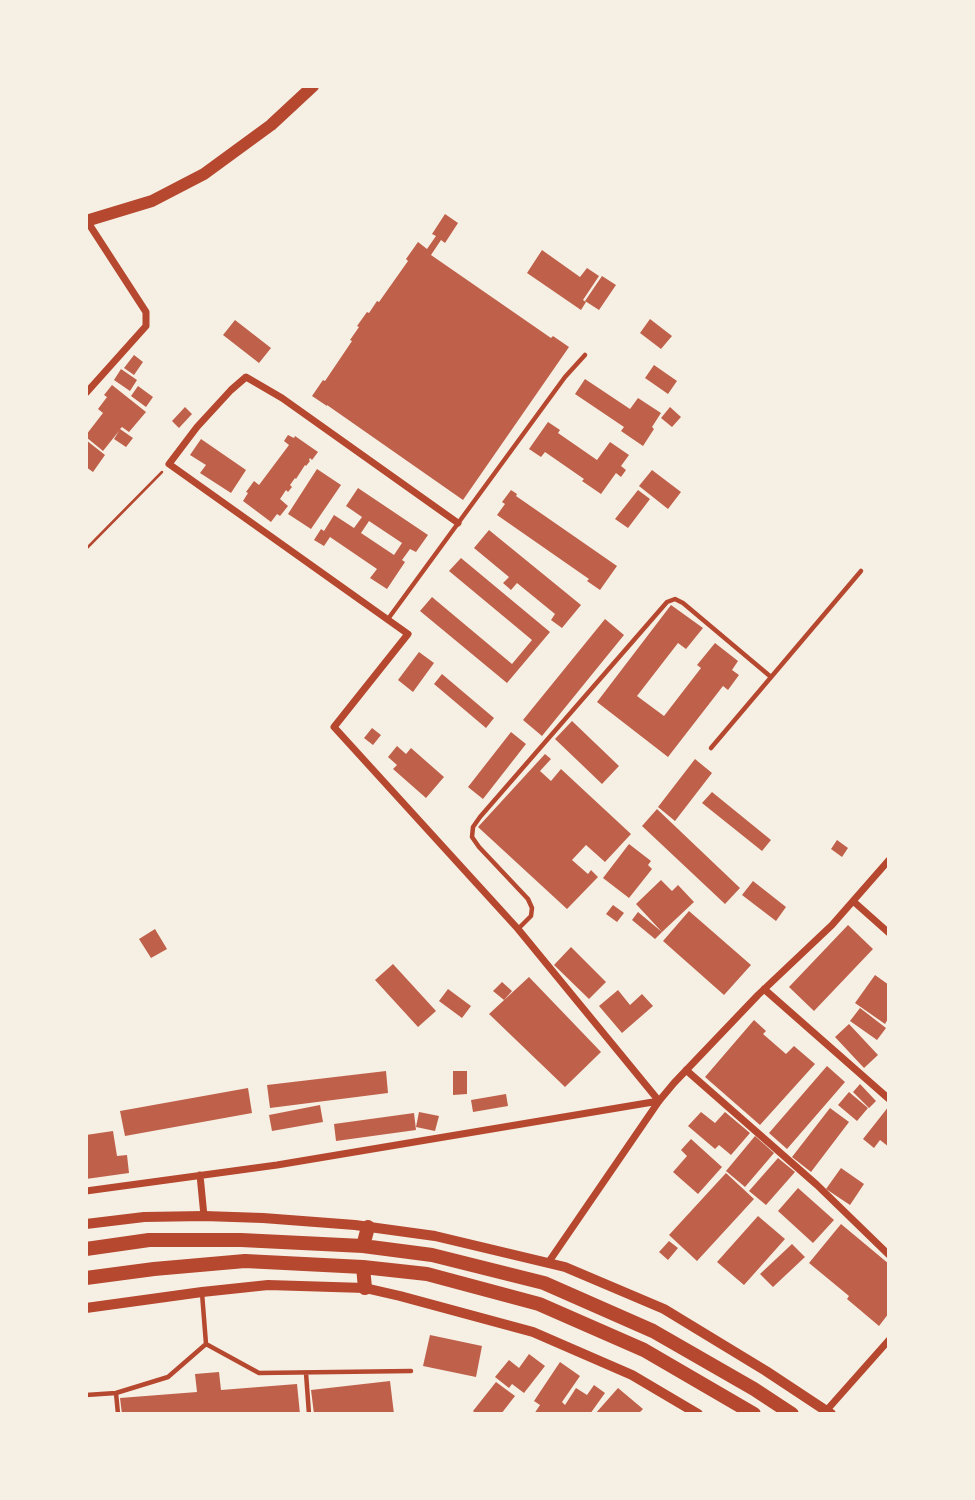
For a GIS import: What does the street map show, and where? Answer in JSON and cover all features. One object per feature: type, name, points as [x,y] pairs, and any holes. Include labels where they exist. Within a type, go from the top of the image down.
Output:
[{"type":"highway","points":[[363,1246],[368,1227]]},
{"type":"highway","points":[[86,1249],[149,1240],[241,1240],[363,1246],[432,1255],[544,1283],[653,1331],[754,1388],[792,1414]]},
{"type":"highway","points":[[86,1278],[245,1261],[363,1267],[427,1274],[539,1304],[644,1350],[754,1414]]},
{"type":"highway","points":[[363,1267],[365,1288]]},
{"type":"main road","points":[[87,221],[152,201],[204,174],[271,125],[313,86]]},
{"type":"street","points":[[86,393],[146,326],[146,312],[87,221]]},
{"type":"street","points":[[458,523],[282,398],[246,377],[197,427],[169,464],[408,634],[334,727],[519,929],[659,1101]]},
{"type":"street","points":[[548,1263],[659,1101],[764,989],[832,925],[889,860]]},
{"type":"street","points":[[853,901],[889,933]]},
{"type":"street","points":[[764,989],[889,1099]]},
{"type":"street","points":[[686,1070],[817,1185],[889,1255]]},
{"type":"street","points":[[86,1191],[277,1165],[659,1101]]},
{"type":"street","points":[[201,1175],[204,1216]]},
{"type":"street","points":[[86,1224],[144,1217],[204,1216],[368,1227],[435,1236],[565,1267],[664,1309],[828,1412],[889,1340]]},
{"type":"street","points":[[86,1308],[268,1285],[365,1288],[533,1332],[632,1375],[698,1414]]},
{"type":"lane","points":[[387,620],[565,377],[585,355]]},
{"type":"lane","points":[[711,748],[861,571]]},
{"type":"lane","points":[[519,929],[531,916],[532,908],[528,899],[479,847],[472,837],[473,827],[667,602],[675,599],[683,603],[771,677]]},
{"type":"lane","points":[[202,1292],[206,1344]]},
{"type":"lane","points":[[206,1344],[259,1373],[411,1371]]},
{"type":"lane","points":[[86,1395],[116,1393],[168,1377],[206,1344]]},
{"type":"lane","points":[[306,1373],[309,1414]]},
{"type":"lane","points":[[116,1393],[118,1414]]},
{"type":"path","points":[[86,549],[169,464]]},
{"type":"building","points":[[445,214],[458,223],[445,243],[441,240],[431,255],[551,338],[553,336],[569,347],[463,500],[312,396],[352,341],[350,340],[359,327],[357,326],[377,301],[379,302],[418,242],[427,249],[436,236],[432,234]]},
{"type":"building","points":[[542,250],[580,277],[587,268],[599,276],[583,300],[586,302],[581,310],[527,273]]},
{"type":"building","points":[[602,276],[616,285],[599,310],[585,301]]},
{"type":"building","points":[[650,319],[672,336],[661,349],[640,333]]},
{"type":"building","points":[[235,320],[271,348],[259,363],[223,335]]},
{"type":"building","points":[[134,355],[143,362],[134,375],[124,368]]},
{"type":"building","points":[[654,365],[677,381],[668,394],[645,378]]},
{"type":"building","points":[[121,369],[137,380],[130,391],[114,380]]},
{"type":"building","points":[[585,379],[630,409],[638,398],[661,413],[643,446],[621,431],[624,427],[575,394]]},
{"type":"building","points":[[112,385],[146,412],[129,432],[122,427],[120,429],[133,438],[126,447],[114,439],[119,431],[103,451],[86,435],[103,413],[98,409]]},
{"type":"building","points":[[138,386],[153,397],[146,407],[131,396]]},
{"type":"building","points":[[185,407],[192,414],[179,428],[172,421]]},
{"type":"building","points":[[670,407],[681,417],[672,427],[661,418]]},
{"type":"building","points":[[548,422],[560,430],[558,433],[597,460],[610,442],[629,455],[621,466],[626,470],[621,477],[616,473],[601,494],[545,452],[541,457],[529,449]]},
{"type":"building","points":[[288,435],[294,438],[295,436],[318,452],[295,478],[288,492],[286,490],[280,499],[288,506],[271,522],[243,501],[254,481],[259,485],[289,445],[284,441]]},
{"type":"building","points":[[201,439],[246,470],[231,493],[200,473],[206,465],[190,455]]},
{"type":"building","points":[[86,440],[105,455],[93,472],[86,467]]},
{"type":"building","points":[[317,469],[341,485],[311,529],[288,514]]},
{"type":"building","points":[[652,470],[681,492],[668,509],[639,486]]},
{"type":"building","points":[[358,488],[428,535],[416,552],[410,549],[402,560],[405,562],[387,589],[370,578],[377,569],[330,537],[324,546],[314,540],[321,529],[324,531],[334,515],[354,528],[362,517],[346,506]],"holes":[[[369,521],[402,543],[394,555],[361,533]]]},
{"type":"building","points":[[511,490],[617,566],[600,590],[587,581],[589,579],[497,515]]},
{"type":"building","points":[[638,490],[650,499],[628,528],[615,519]]},
{"type":"building","points":[[489,530],[581,605],[562,628],[551,620],[555,614],[517,583],[511,590],[503,583],[509,577],[474,548]]},
{"type":"building","points":[[461,558],[550,632],[507,683],[420,611],[432,597],[512,664],[532,640],[449,571]]},
{"type":"building","points":[[671,605],[703,628],[686,649],[678,643],[637,696],[664,716],[701,668],[697,665],[715,643],[738,661],[732,670],[739,675],[728,690],[723,686],[668,757],[597,702]]},
{"type":"building","points":[[605,619],[624,635],[542,736],[523,720]]},
{"type":"building","points":[[419,652],[434,663],[413,692],[398,680]]},
{"type":"building","points":[[442,674],[494,718],[486,728],[434,684]]},
{"type":"building","points":[[572,721],[619,766],[602,784],[555,739]]},
{"type":"building","points":[[372,728],[381,735],[373,745],[364,738]]},
{"type":"building","points":[[511,732],[526,744],[483,799],[468,787]]},
{"type":"building","points":[[397,746],[406,754],[411,748],[444,777],[426,798],[393,769],[397,765],[388,757]]},
{"type":"building","points":[[545,754],[551,759],[540,771],[551,781],[561,769],[631,834],[605,862],[586,845],[572,860],[588,874],[591,870],[598,877],[567,909],[478,827]]},
{"type":"building","points":[[695,759],[712,773],[675,821],[658,807]]},
{"type":"building","points":[[712,792],[771,840],[762,851],[702,803]]},
{"type":"building","points":[[657,809],[740,888],[725,904],[642,826]]},
{"type":"building","points":[[837,840],[848,848],[842,857],[831,849]]},
{"type":"building","points":[[629,844],[651,861],[648,865],[652,869],[629,898],[603,878]]},
{"type":"building","points":[[661,880],[672,891],[678,885],[694,902],[662,932],[636,904]]},
{"type":"building","points":[[753,881],[786,907],[776,921],[742,895]]},
{"type":"building","points":[[613,905],[624,913],[617,922],[606,914]]},
{"type":"building","points":[[689,911],[751,965],[724,995],[663,941]]},
{"type":"building","points":[[638,912],[662,932],[655,939],[632,920]]},
{"type":"building","points":[[848,925],[873,949],[814,1011],[789,987]]},
{"type":"building","points":[[155,929],[167,949],[151,958],[139,939]]},
{"type":"building","points":[[571,947],[606,982],[589,999],[554,965]]},
{"type":"building","points":[[393,964],[436,1011],[418,1027],[375,980]]},
{"type":"building","points":[[875,975],[889,985],[889,1017],[885,1024],[855,1003]]},
{"type":"building","points":[[529,977],[601,1052],[565,1087],[489,1014]]},
{"type":"building","points":[[502,982],[512,991],[504,1000],[493,991]]},
{"type":"building","points":[[448,989],[471,1006],[462,1018],[439,1001]]},
{"type":"building","points":[[618,990],[630,1005],[642,994],[653,1006],[622,1033],[599,1006]]},
{"type":"building","points":[[860,1008],[886,1028],[877,1040],[850,1021]]},
{"type":"building","points":[[754,1020],[766,1031],[763,1034],[786,1054],[794,1046],[815,1064],[760,1125],[705,1077]]},
{"type":"building","points":[[849,1024],[878,1055],[864,1068],[835,1037]]},
{"type":"building","points":[[827,1066],[845,1082],[787,1149],[769,1133]]},
{"type":"building","points":[[386,1071],[388,1093],[270,1108],[267,1085]]},
{"type":"building","points":[[453,1071],[467,1071],[467,1094],[453,1095]]},
{"type":"building","points":[[860,1084],[876,1101],[869,1108],[853,1092]]},
{"type":"building","points":[[248,1088],[252,1113],[125,1136],[120,1111]]},
{"type":"building","points":[[849,1092],[868,1108],[857,1121],[838,1105]]},
{"type":"building","points":[[506,1094],[508,1106],[473,1112],[471,1100]]},
{"type":"building","points":[[320,1105],[323,1122],[272,1131],[269,1115]]},
{"type":"building","points":[[889,1106],[889,1147],[880,1140],[874,1148],[863,1139]]},
{"type":"building","points":[[830,1108],[849,1122],[811,1172],[792,1157]]},
{"type":"building","points":[[419,1112],[439,1116],[435,1131],[416,1127]]},
{"type":"building","points":[[701,1112],[715,1123],[725,1112],[750,1133],[731,1155],[719,1145],[715,1149],[688,1126]]},
{"type":"building","points":[[414,1113],[416,1130],[336,1141],[334,1124]]},
{"type":"building","points":[[113,1131],[117,1156],[127,1155],[129,1173],[86,1179],[86,1135]]},
{"type":"building","points":[[755,1136],[774,1153],[745,1187],[726,1171]]},
{"type":"building","points":[[691,1139],[722,1167],[698,1194],[673,1172],[687,1156],[681,1150]]},
{"type":"building","points":[[778,1158],[795,1172],[766,1205],[749,1191]]},
{"type":"building","points":[[841,1168],[864,1184],[850,1205],[826,1189]]},
{"type":"building","points":[[726,1173],[754,1199],[697,1261],[669,1235]]},
{"type":"building","points":[[798,1188],[834,1220],[813,1243],[778,1211]]},
{"type":"building","points":[[758,1216],[785,1239],[744,1285],[717,1262]]},
{"type":"building","points":[[841,1224],[889,1264],[889,1313],[879,1326],[847,1299],[849,1296],[809,1263]]},
{"type":"building","points":[[669,1241],[678,1248],[668,1260],[659,1252]]},
{"type":"building","points":[[792,1244],[805,1257],[773,1287],[760,1274]]},
{"type":"building","points":[[430,1335],[482,1346],[476,1377],[423,1366]]},
{"type":"building","points":[[529,1354],[545,1366],[524,1393],[512,1384],[509,1388],[495,1377],[509,1360],[519,1368]]},
{"type":"building","points":[[560,1362],[580,1376],[562,1402],[565,1405],[576,1388],[587,1395],[594,1385],[605,1393],[590,1414],[534,1414],[540,1405],[534,1401]]},
{"type":"building","points":[[219,1372],[221,1390],[297,1384],[300,1414],[122,1414],[120,1398],[197,1392],[195,1374]]},
{"type":"building","points":[[390,1381],[394,1414],[314,1414],[311,1390]]},
{"type":"building","points":[[496,1382],[515,1396],[501,1414],[476,1414],[473,1411]]},
{"type":"building","points":[[618,1388],[643,1409],[638,1414],[595,1414]]}]
